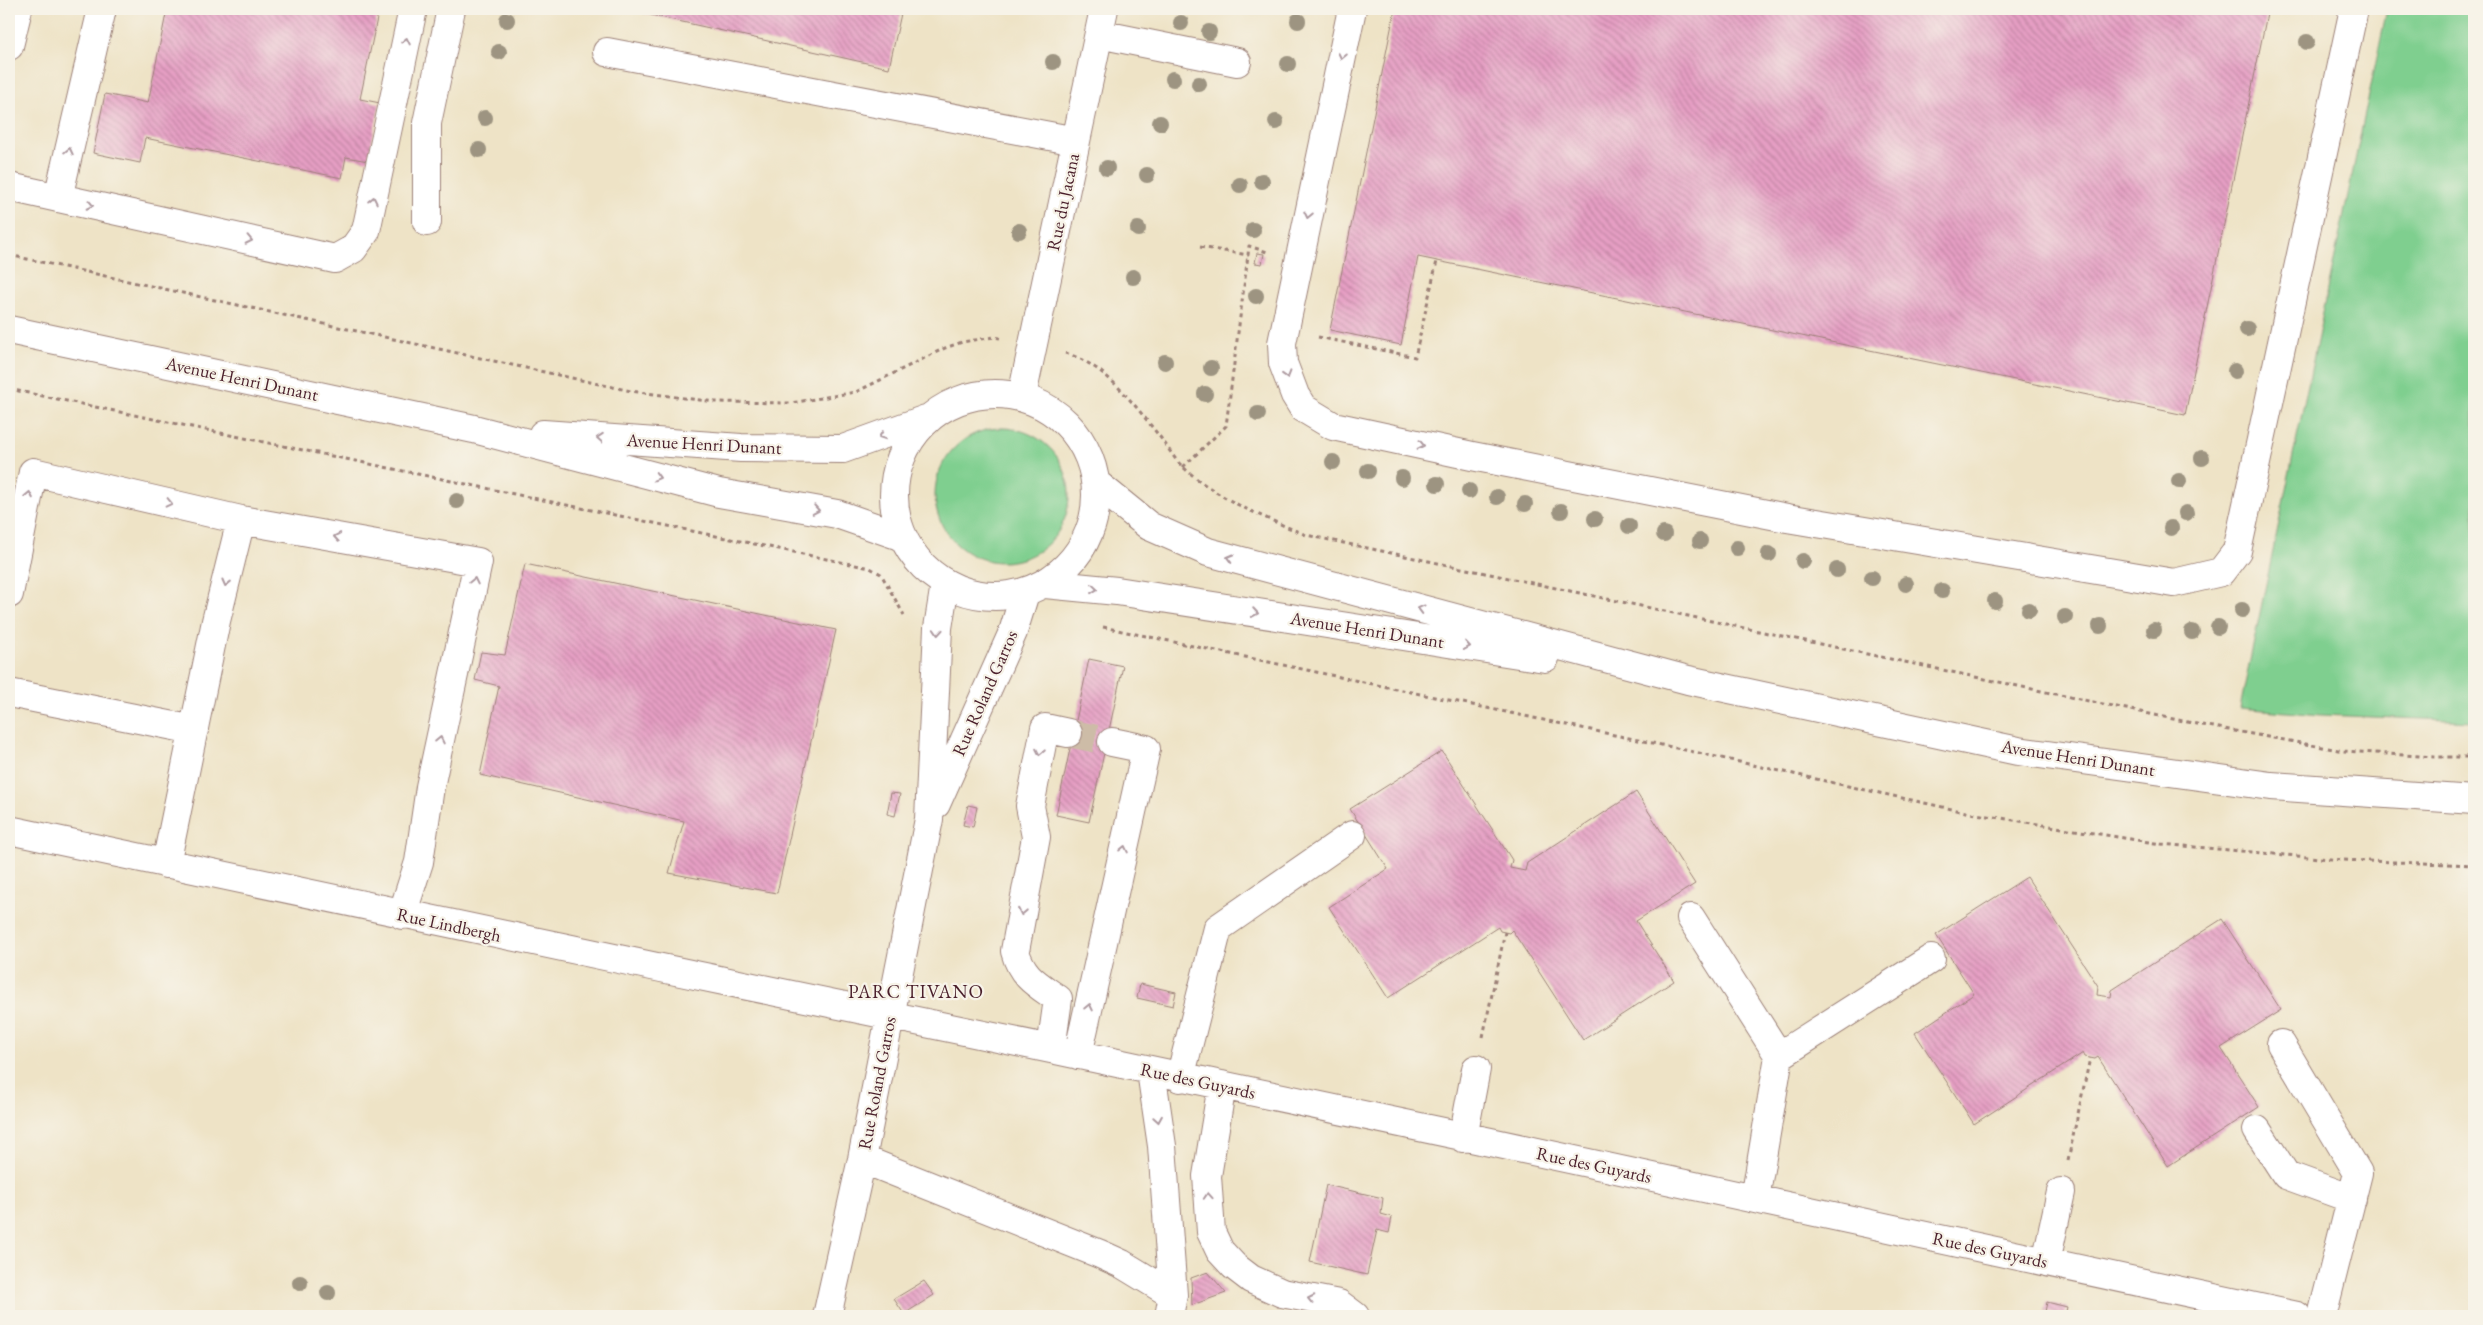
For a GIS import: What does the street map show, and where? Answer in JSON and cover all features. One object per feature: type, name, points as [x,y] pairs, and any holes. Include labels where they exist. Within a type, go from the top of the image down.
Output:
[{"type":"main road","points":[[9,46],[18,9]]},
{"type":"main road","points":[[58,198],[102,9]]},
{"type":"main road","points":[[9,186],[335,258],[353,249],[366,231],[413,9]]},
{"type":"main road","points":[[428,222],[427,123],[451,9]]},
{"type":"main road","points":[[1352,9],[1282,343],[1284,363],[1294,395],[1303,408],[1333,426],[1472,456],[1787,518],[2174,583],[2221,572],[2237,551],[2354,9]]},
{"type":"main road","points":[[1101,21],[1237,62]]},
{"type":"main road","name":"Rue du Jacana","points":[[1022,396],[1101,21]]},
{"type":"main road","points":[[607,52],[1076,141]]},
{"type":"main road","name":"Avenue Henri Dunant","points":[[9,330],[474,429],[719,493],[837,514],[903,537]]},
{"type":"main road","points":[[991,392],[1022,396],[1055,412],[1078,435],[1089,455],[1096,483],[1096,513],[1086,542],[1069,566],[1035,588],[998,597],[971,594],[946,584],[920,564],[903,537],[893,499],[896,469],[907,443],[927,418],[962,398],[991,392]]},
{"type":"main road","name":"Avenue Henri Dunant","points":[[474,429],[740,448],[843,449],[927,418]]},
{"type":"main road","points":[[9,594],[34,472],[241,520],[478,562],[430,787],[419,862],[402,915]]},
{"type":"main road","name":"Avenue Henri Dunant","points":[[1096,483],[1149,526],[1208,552],[1688,680],[2018,751],[2271,786],[2474,800]]},
{"type":"main road","points":[[166,864],[216,621],[241,520]]},
{"type":"main road","name":"Rue Roland Garros","points":[[827,1316],[862,1159],[929,819],[938,628],[946,584]]},
{"type":"main road","name":"Avenue Henri Dunant","points":[[1035,588],[1117,592],[1688,680]]},
{"type":"main road","name":"Rue Roland Garros","points":[[929,819],[1013,632],[1035,588]]},
{"type":"main road","points":[[9,693],[194,730]]},
{"type":"main road","points":[[1051,1049],[1058,999],[1031,979],[1019,966],[1015,951],[1036,837],[1030,806],[1045,728],[1068,733]]},
{"type":"main road","points":[[1078,1055],[1146,749],[1112,742]]},
{"type":"main road","name":"Rue Lindbergh","points":[[9,830],[402,915],[891,1017]]},
{"type":"main road","points":[[1180,1078],[1218,928],[1352,835]]},
{"type":"main road","points":[[1691,918],[1779,1056],[1754,1198]]},
{"type":"main road","points":[[1779,1056],[1930,959]]},
{"type":"main road","name":"Rue des Guyards","points":[[891,1017],[1051,1049],[1463,1138],[1754,1198],[2297,1316]]},
{"type":"main road","points":[[2281,1044],[2358,1173],[2322,1316]]},
{"type":"main road","points":[[1463,1138],[1476,1069]]},
{"type":"main road","points":[[1151,1071],[1162,1146],[1170,1306]]},
{"type":"main road","points":[[1222,1085],[1207,1176],[1211,1232],[1220,1251],[1234,1266],[1251,1279],[1282,1292],[1339,1304],[1355,1316]]},
{"type":"main road","points":[[2257,1130],[2286,1175],[2352,1199]]},
{"type":"main road","points":[[862,1159],[1114,1260],[1170,1306]]},
{"type":"main road","points":[[2046,1262],[2060,1192]]},
{"type":"path","points":[[1183,467],[1226,426],[1249,246],[1259,248],[1276,256],[1299,261]]},
{"type":"path","points":[[1200,247],[1248,255]]},
{"type":"path","points":[[9,255],[631,391],[715,402],[791,403],[856,392],[945,348],[962,342],[994,337],[1077,356],[1102,371],[1142,415],[1183,467],[1237,506],[1306,535],[2197,724],[2344,751],[2434,757],[2474,757]]},
{"type":"path","points":[[1318,328],[1316,336],[1415,357],[1437,260]]},
{"type":"path","points":[[9,389],[870,568],[881,574],[907,620],[938,628]]},
{"type":"path","points":[[1097,625],[1970,812],[2161,844],[2342,860],[2474,865]]},
{"type":"path","points":[[1476,1069],[1505,932]]},
{"type":"path","points":[[2060,1192],[2090,1058]]},
{"type":"green space","points":[[2387,9],[2474,9],[2474,721],[2321,715],[2240,708]]},
{"type":"green space","points":[[1002,428],[1028,433],[1049,448],[1064,469],[1069,495],[1064,521],[1049,542],[1028,557],[1002,562],[976,557],[955,542],[940,521],[935,495],[940,469],[955,448],[976,433]]},
{"type":"building","points":[[167,9],[379,9],[360,99],[380,103],[368,161],[346,157],[342,178],[145,138],[140,163],[93,153],[105,94],[148,103]]},
{"type":"building","points":[[624,9],[902,9],[889,68]]},
{"type":"building","points":[[1395,9],[2268,9],[2185,415],[1418,257],[1401,345],[1330,330]]},
{"type":"building","points":[[1257,253],[1264,254],[1262,264],[1255,263]]},
{"type":"building","points":[[525,564],[836,630],[777,893],[669,873],[684,821],[480,775],[499,686],[475,680],[481,652],[505,655]]},
{"type":"building","points":[[1089,659],[1123,666],[1089,822],[1056,815]]},
{"type":"building","points":[[1442,751],[1512,860],[1510,868],[1525,871],[1527,863],[1636,792],[1695,884],[1636,921],[1674,981],[1583,1040],[1512,930],[1509,933],[1500,931],[1498,927],[1388,998],[1329,907],[1388,869],[1350,809]]},
{"type":"building","points":[[891,793],[900,794],[895,816],[887,814]]},
{"type":"building","points":[[968,805],[977,807],[973,827],[963,825]]},
{"type":"building","points":[[2027,877],[2098,986],[2097,995],[2111,997],[2112,990],[2222,919],[2281,1010],[2221,1048],[2259,1107],[2168,1166],[2098,1057],[2095,1059],[2085,1057],[2083,1053],[1974,1124],[1915,1033],[1974,994],[1936,935]]},
{"type":"building","points":[[1140,984],[1176,992],[1173,1006],[1137,998]]},
{"type":"building","points":[[1326,1185],[1383,1198],[1381,1214],[1392,1217],[1389,1233],[1377,1230],[1367,1275],[1310,1262]]},
{"type":"building","points":[[1208,1272],[1226,1293],[1192,1305],[1191,1278]]},
{"type":"building","points":[[924,1281],[934,1295],[904,1314],[894,1299]]},
{"type":"building","points":[[2047,1302],[2067,1307],[2065,1316],[2045,1312]]},
{"type":"tunnel","points":[[1068,733],[1112,742]]},
{"type":"district","name":"PARC TIVANO","points":[[916,991]]}]
